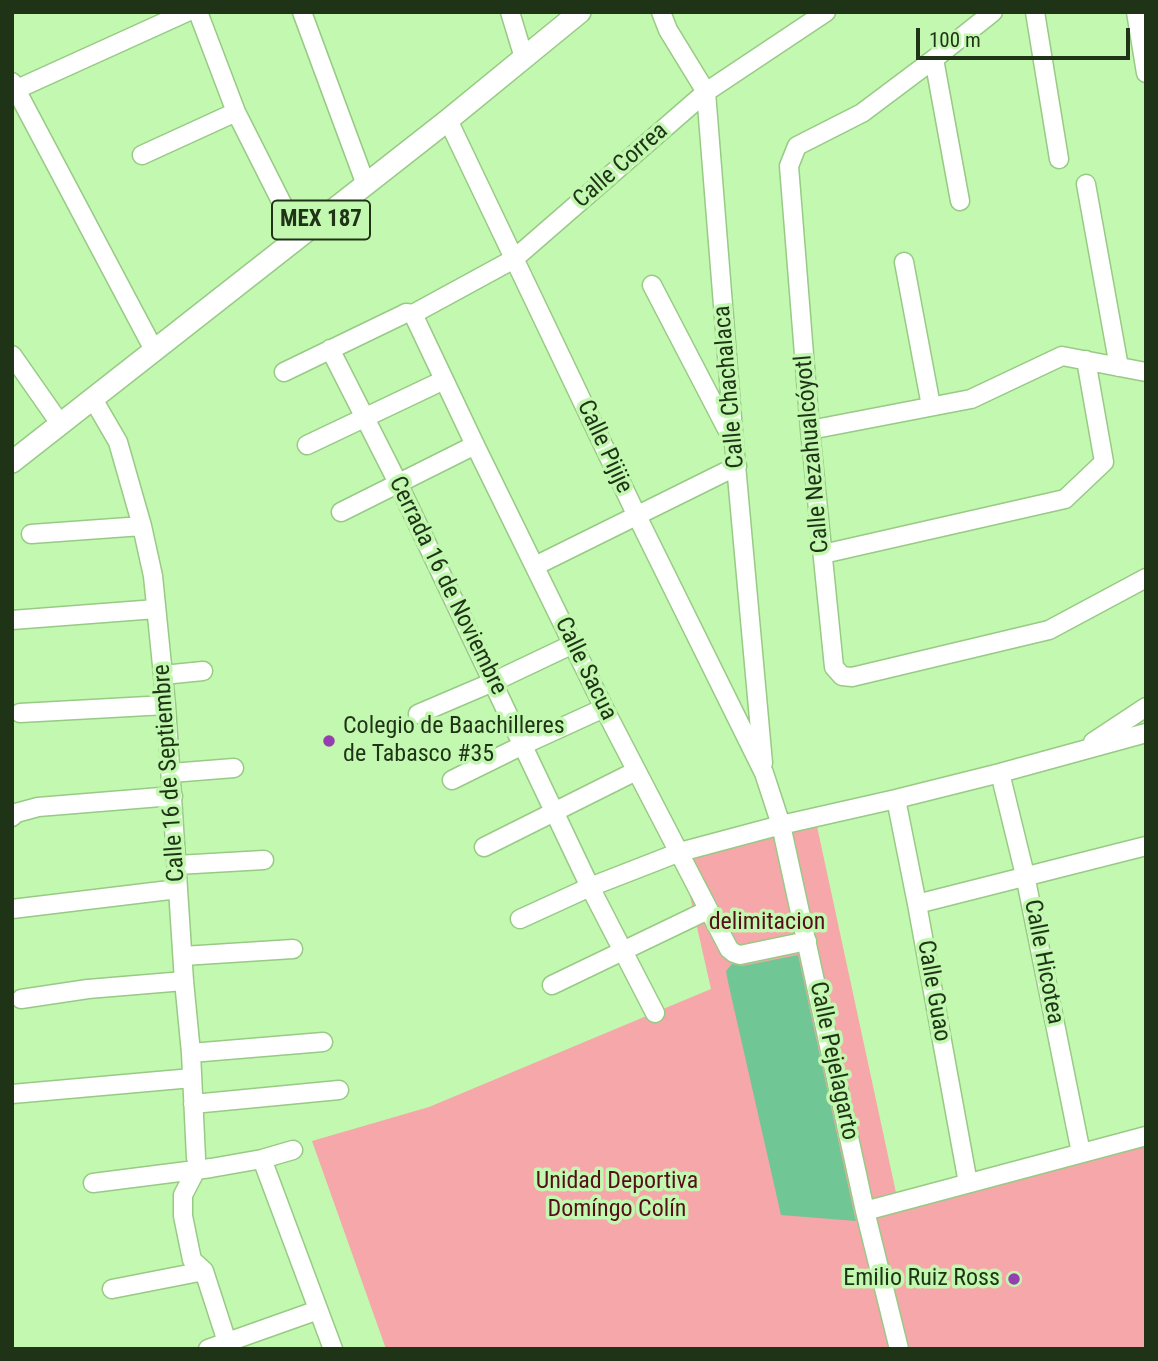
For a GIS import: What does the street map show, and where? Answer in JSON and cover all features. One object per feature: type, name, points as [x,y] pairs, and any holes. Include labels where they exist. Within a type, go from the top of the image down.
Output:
[{"type":"main road","name":"MEX 187","points":[[12,462],[366,185],[580,12]]},
{"type":"street","points":[[154,350],[14,86],[187,12]]},
{"type":"street","points":[[198,12],[236,112],[299,237]]},
{"type":"street","points":[[302,12],[366,185]]},
{"type":"street","points":[[510,12],[524,58]]},
{"type":"street","name":"Calle Chachalaca","points":[[661,12],[668,30],[706,92],[764,773]]},
{"type":"street","name":"Calle Correa","points":[[284,372],[406,313],[413,314],[514,258],[706,92],[826,12]]},
{"type":"street","name":"Calle Nezahualcóyotl","points":[[993,12],[862,113],[797,146],[789,166],[810,430],[834,667],[842,676],[852,677],[1049,630],[1146,578]]},
{"type":"street","points":[[1035,12],[1059,159]]},
{"type":"street","points":[[1136,12],[1146,73]]},
{"type":"street","points":[[934,59],[960,201]]},
{"type":"street","points":[[142,155],[236,112]]},
{"type":"street","name":"Calle Pijije","points":[[448,120],[637,516],[764,773]]},
{"type":"street","points":[[1086,184],[1119,367]]},
{"type":"street","points":[[904,262],[931,406]]},
{"type":"street","points":[[652,285],[734,443]]},
{"type":"street","name":"Calle Sacua","points":[[413,314],[604,708],[729,949],[740,955],[807,941]]},
{"type":"street","name":"Cerrada 16 de Noviembre","points":[[330,349],[398,483],[590,887],[655,1013]]},
{"type":"street","points":[[12,355],[61,425]]},
{"type":"street","points":[[810,430],[971,399],[1062,356],[1146,372]]},
{"type":"street","points":[[823,554],[1065,499],[1104,462],[1086,360]]},
{"type":"street","points":[[307,445],[444,380]]},
{"type":"street","name":"Calle 16 de Septiembre","points":[[93,399],[118,442],[153,576],[173,796],[196,1164]]},
{"type":"street","points":[[341,512],[475,445]]},
{"type":"street","points":[[535,566],[737,466]]},
{"type":"street","points":[[31,534],[142,526]]},
{"type":"street","points":[[12,620],[156,609]]},
{"type":"street","points":[[418,714],[573,645]]},
{"type":"street","points":[[163,675],[203,671]]},
{"type":"street","points":[[20,713],[166,705]]},
{"type":"street","points":[[452,780],[604,708]]},
{"type":"street","points":[[1077,752],[1146,708]]},
{"type":"street","points":[[520,919],[590,887],[680,852],[1000,773],[1146,733]]},
{"type":"street","points":[[171,773],[234,768]]},
{"type":"street","points":[[484,847],[636,771]]},
{"type":"street","name":"Calle Pejelagarto","points":[[764,773],[781,825],[865,1211],[899,1349]]},
{"type":"street","name":"Calle Hicotea","points":[[1000,773],[1025,875],[1081,1153]]},
{"type":"street","points":[[12,817],[16,813],[38,807],[173,796]]},
{"type":"street","name":"Calle Guao","points":[[896,799],[968,1183]]},
{"type":"street","points":[[917,904],[1146,846]]},
{"type":"street","points":[[177,865],[264,860]]},
{"type":"street","points":[[12,909],[178,889]]},
{"type":"street","points":[[552,985],[708,910]]},
{"type":"street","points":[[183,957],[293,949]]},
{"type":"street","points":[[21,999],[88,989],[184,981]]},
{"type":"street","points":[[191,1053],[323,1042]]},
{"type":"street","points":[[12,1094],[192,1078]]},
{"type":"street","points":[[193,1104],[339,1090]]},
{"type":"street","points":[[865,1211],[1146,1136]]},
{"type":"street","points":[[93,1183],[196,1164],[262,1159],[293,1150]]},
{"type":"street","points":[[262,1159],[333,1349]]},
{"type":"street","points":[[196,1164],[183,1195],[183,1216],[192,1260],[204,1270],[227,1342]]},
{"type":"street","points":[[112,1289],[204,1270]]},
{"type":"street","points":[[208,1349],[318,1310]]},
{"type":"green space","points":[[815,817],[898,1202],[1146,1136],[1146,1349],[386,1349],[312,1141],[429,1107],[711,989],[680,852]]},
{"type":"building","points":[[798,955],[856,1221],[781,1215],[728,982],[726,971],[732,964],[742,966]]},
{"type":"place","name":"Colegio de Baachilleres de Tabasco #35","points":[[329,741]]},
{"type":"place","name":"Emilio Ruiz Ross","points":[[1014,1279]]},
{"type":"park label","name":"delimitacion","points":[[767,923]]},
{"type":"park label","name":"Unidad Deportiva Domíngo Colín","points":[[617,1196]]}]
